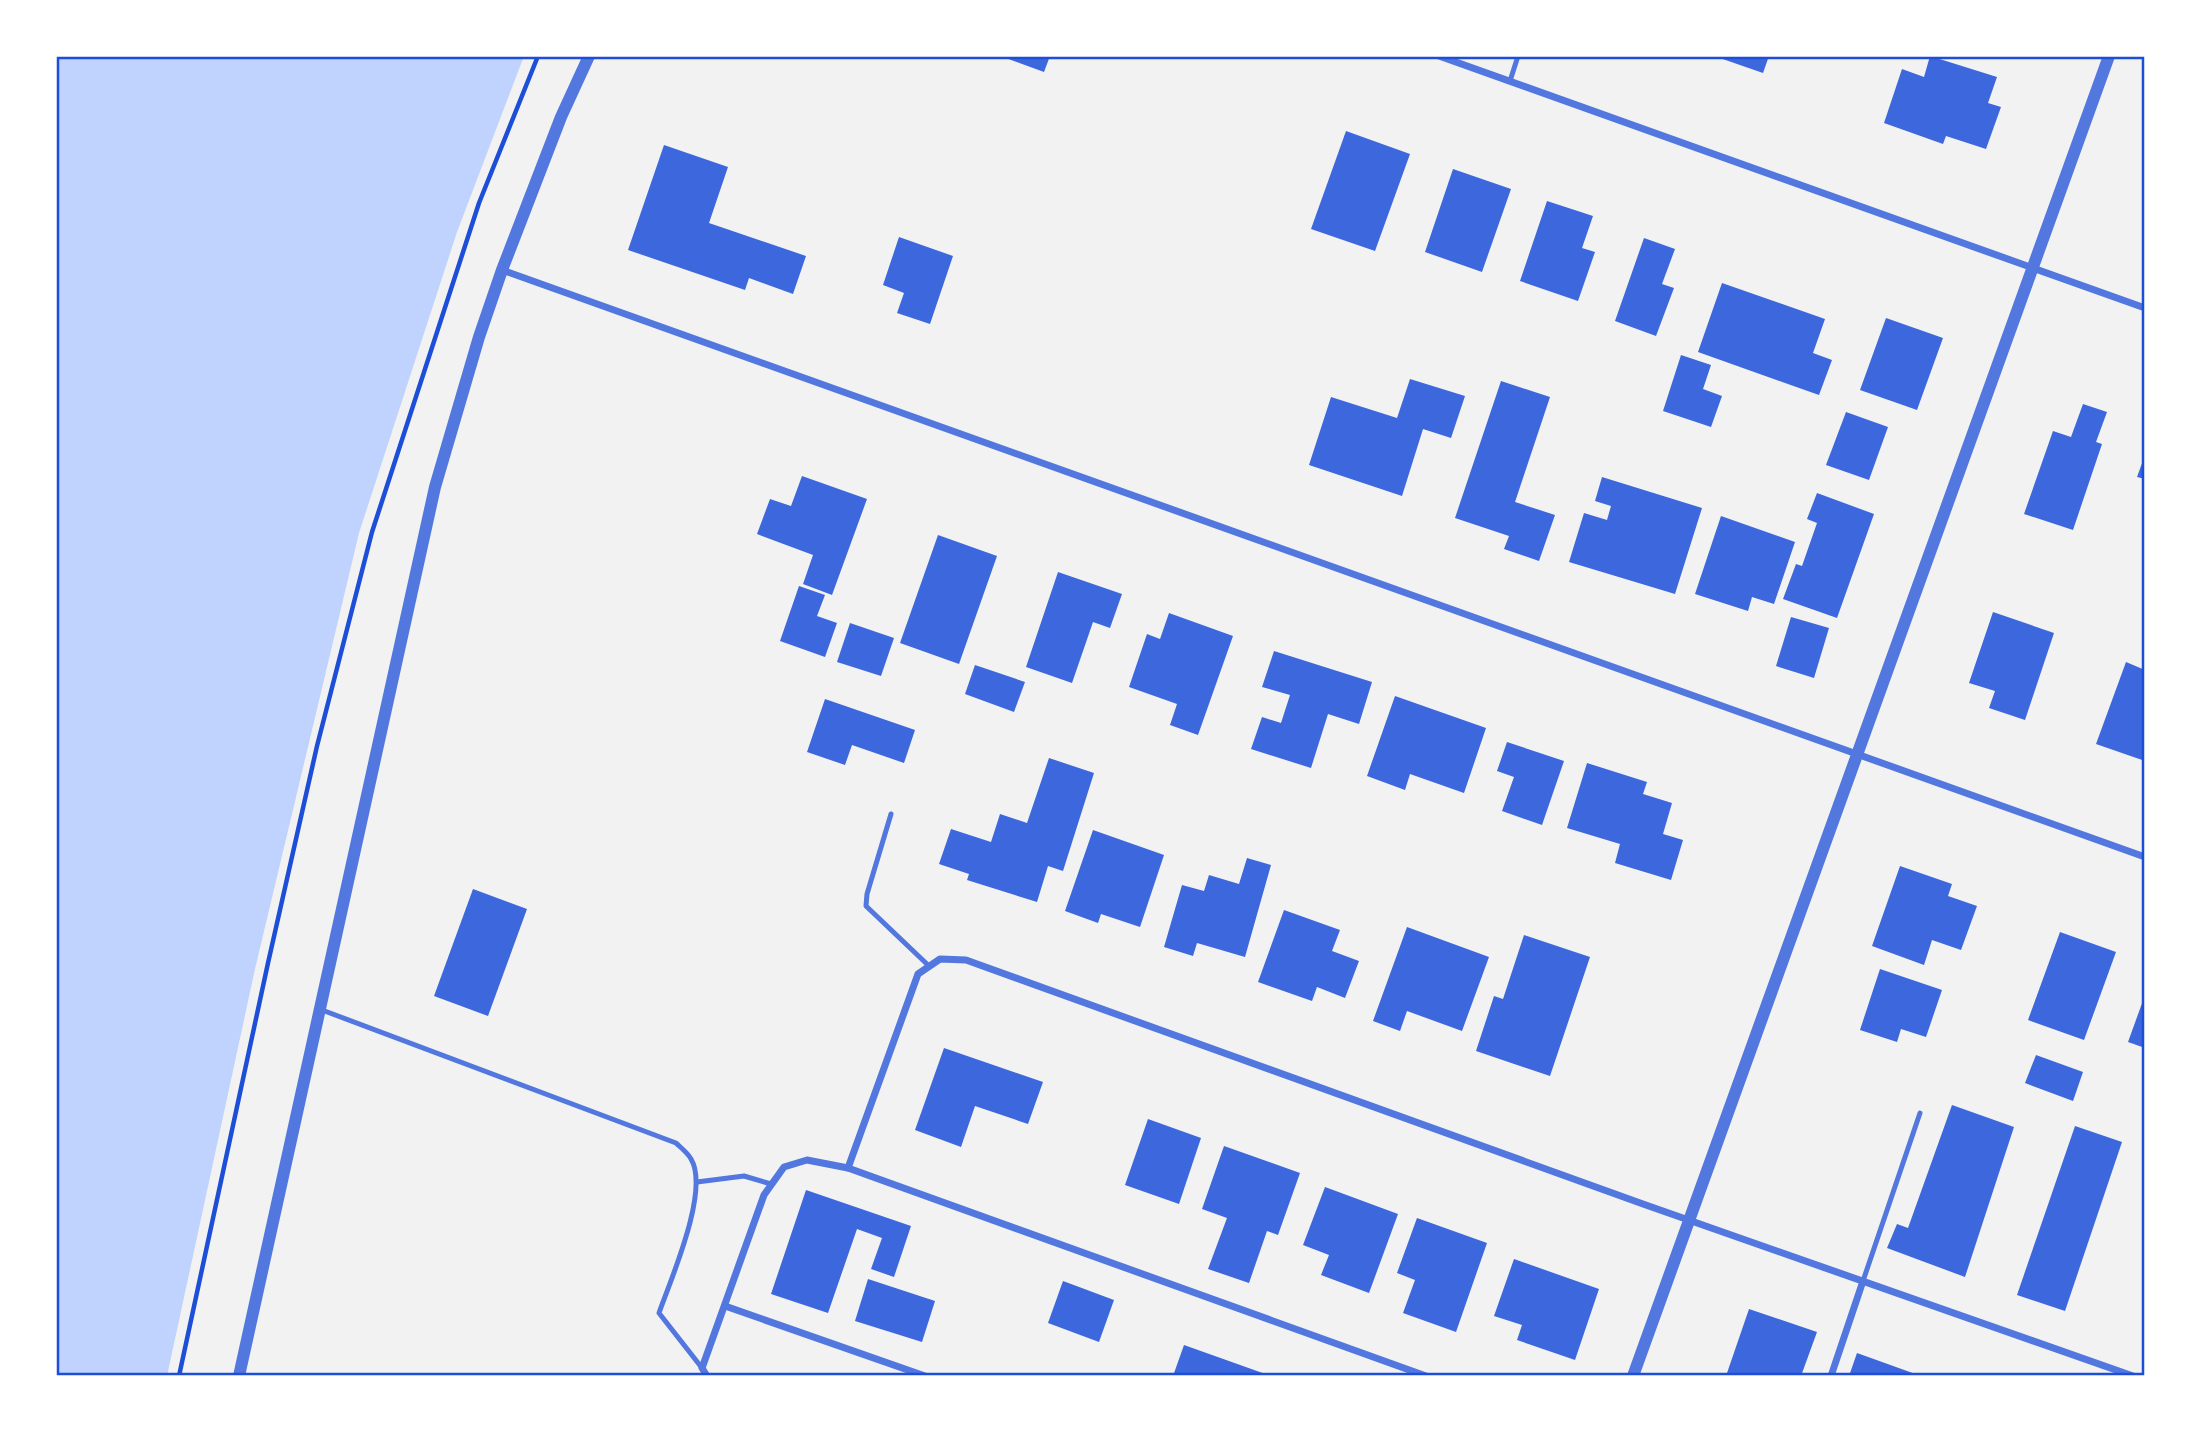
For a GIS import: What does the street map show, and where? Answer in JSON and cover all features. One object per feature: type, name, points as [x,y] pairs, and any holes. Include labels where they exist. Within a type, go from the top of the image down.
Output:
[{"type":"street","points":[[239,1376],[435,487],[479,337],[502,270],[561,117],[589,56]]},
{"type":"street","points":[[1439,56],[2145,308]]},
{"type":"street","points":[[1633,1376],[2109,56]]},
{"type":"street","points":[[502,270],[2145,857]]},
{"type":"street","points":[[848,1168],[918,974],[940,959],[967,960],[1689,1220],[2133,1376]]},
{"type":"street","points":[[708,1376],[702,1368],[764,1195],[784,1167],[807,1160],[848,1168],[1426,1376]]},
{"type":"street","points":[[1831,1376],[1863,1281]]},
{"type":"street","points":[[725,1306],[925,1376]]},
{"type":"lane","points":[[1510,81],[1518,56]]},
{"type":"lane","points":[[891,814],[867,894],[866,906],[929,967]]},
{"type":"lane","points":[[319,1009],[676,1143],[691,1159],[697,1182],[695,1203],[659,1313],[702,1368]]},
{"type":"lane","points":[[1863,1281],[1920,1113]]},
{"type":"lane","points":[[697,1182],[744,1176],[771,1184]]},
{"type":"path","points":[[179,1376],[317,746],[372,532],[479,203],[538,56]]},
{"type":"water","points":[[56,56],[524,56],[457,232],[359,533],[255,969],[167,1376],[56,1376]]},
{"type":"building","points":[[1000,56],[1050,56],[1044,72]]},
{"type":"building","points":[[1714,56],[1769,56],[1763,73]]},
{"type":"building","points":[[1930,56],[1997,77],[1988,103],[2001,107],[1986,149],[1946,136],[1943,144],[1884,123],[1902,69],[1924,77]]},
{"type":"building","points":[[1346,131],[1410,154],[1375,251],[1311,229]]},
{"type":"building","points":[[664,145],[728,167],[709,223],[806,256],[793,294],[749,278],[745,290],[628,250]]},
{"type":"building","points":[[1453,169],[1511,189],[1482,272],[1425,252]]},
{"type":"building","points":[[1547,201],[1593,216],[1582,248],[1595,252],[1578,301],[1520,281]]},
{"type":"building","points":[[899,237],[953,256],[930,324],[897,313],[904,293],[883,285]]},
{"type":"building","points":[[1644,238],[1675,249],[1662,284],[1674,288],[1656,336],[1615,321]]},
{"type":"building","points":[[1722,283],[1825,319],[1813,353],[1832,360],[1819,395],[1698,352]]},
{"type":"building","points":[[1886,318],[1943,338],[1917,410],[1860,390]]},
{"type":"building","points":[[1681,355],[1711,365],[1703,389],[1722,396],[1711,427],[1663,411]]},
{"type":"building","points":[[1410,379],[1465,396],[1451,438],[1423,429],[1402,496],[1309,465],[1331,397],[1397,418]]},
{"type":"building","points":[[1501,381],[1550,397],[1515,502],[1555,515],[1539,561],[1504,549],[1509,536],[1455,518]]},
{"type":"building","points":[[2083,404],[2107,412],[2096,442],[2102,444],[2073,530],[2024,514],[2053,431],[2071,437]]},
{"type":"building","points":[[1846,412],[1888,427],[1869,480],[1826,465]]},
{"type":"building","points":[[2145,455],[2145,479],[2137,477]]},
{"type":"building","points":[[802,476],[867,499],[832,595],[803,584],[813,555],[757,534],[770,499],[791,506]]},
{"type":"building","points":[[1602,477],[1702,508],[1675,594],[1569,562],[1584,513],[1607,520],[1611,506],[1595,501]]},
{"type":"building","points":[[1817,493],[1874,514],[1837,618],[1783,599],[1796,564],[1802,566],[1817,523],[1807,519]]},
{"type":"building","points":[[1721,516],[1795,542],[1774,604],[1752,597],[1748,611],[1695,594]]},
{"type":"building","points":[[938,535],[997,556],[959,664],[900,643]]},
{"type":"building","points":[[1058,572],[1122,594],[1110,628],[1093,622],[1072,683],[1026,667]]},
{"type":"building","points":[[799,586],[825,595],[817,616],[837,623],[825,657],[780,641]]},
{"type":"building","points":[[1993,612],[2054,633],[2025,720],[1989,708],[1995,691],[1969,683]]},
{"type":"building","points":[[1169,613],[1233,636],[1198,735],[1170,725],[1177,704],[1129,687],[1147,634],[1160,639]]},
{"type":"building","points":[[1791,617],[1829,628],[1814,678],[1776,666]]},
{"type":"building","points":[[850,623],[894,638],[881,676],[837,662]]},
{"type":"building","points":[[1274,651],[1372,682],[1359,724],[1328,714],[1311,768],[1251,749],[1262,717],[1281,723],[1290,695],[1262,687]]},
{"type":"building","points":[[2126,662],[2145,670],[2145,761],[2096,744]]},
{"type":"building","points":[[975,665],[1025,682],[1014,712],[965,694]]},
{"type":"building","points":[[1395,696],[1486,728],[1464,793],[1410,774],[1405,790],[1367,776]]},
{"type":"building","points":[[825,699],[915,730],[904,763],[852,745],[845,765],[807,752]]},
{"type":"building","points":[[1507,742],[1564,761],[1542,825],[1502,811],[1514,777],[1497,771]]},
{"type":"building","points":[[1049,758],[1094,773],[1063,871],[1048,866],[1037,902],[967,880],[969,874],[939,864],[951,829],[991,842],[1000,814],[1027,823]]},
{"type":"building","points":[[1587,763],[1647,782],[1643,794],[1672,803],[1663,834],[1683,840],[1671,880],[1615,863],[1620,844],[1567,828]]},
{"type":"building","points":[[1093,830],[1164,855],[1140,927],[1101,914],[1098,923],[1065,911]]},
{"type":"building","points":[[1247,858],[1271,865],[1245,957],[1197,943],[1193,956],[1164,947],[1182,885],[1204,891],[1209,875],[1239,884]]},
{"type":"building","points":[[1900,866],[1952,884],[1948,896],[1977,906],[1961,950],[1932,940],[1924,965],[1872,946]]},
{"type":"building","points":[[473,889],[527,909],[488,1016],[434,996]]},
{"type":"building","points":[[1284,910],[1340,930],[1332,951],[1359,961],[1345,998],[1317,987],[1312,1001],[1258,982]]},
{"type":"building","points":[[1407,927],[1489,957],[1462,1031],[1407,1011],[1400,1031],[1373,1021]]},
{"type":"building","points":[[2060,932],[2116,952],[2084,1040],[2028,1020]]},
{"type":"building","points":[[1524,935],[1590,957],[1550,1076],[1476,1051],[1494,996],[1503,999]]},
{"type":"building","points":[[1880,969],[1942,990],[1926,1037],[1901,1029],[1897,1042],[1860,1030]]},
{"type":"building","points":[[2145,995],[2145,1048],[2128,1042]]},
{"type":"building","points":[[944,1048],[1043,1082],[1028,1124],[975,1106],[961,1147],[915,1130]]},
{"type":"building","points":[[2036,1055],[2083,1072],[2073,1101],[2025,1083]]},
{"type":"building","points":[[1952,1105],[2014,1127],[1965,1277],[1887,1248],[1897,1224],[1908,1228]]},
{"type":"building","points":[[1148,1119],[1201,1138],[1179,1204],[1125,1185]]},
{"type":"building","points":[[2075,1126],[2122,1142],[2065,1311],[2017,1295]]},
{"type":"building","points":[[1224,1146],[1300,1173],[1278,1235],[1267,1231],[1249,1283],[1208,1269],[1227,1218],[1202,1209]]},
{"type":"building","points":[[1325,1187],[1398,1214],[1369,1293],[1321,1275],[1329,1255],[1303,1245]]},
{"type":"building","points":[[806,1190],[911,1226],[894,1277],[871,1269],[882,1238],[857,1229],[828,1313],[771,1294]]},
{"type":"building","points":[[1417,1218],[1487,1243],[1456,1332],[1403,1313],[1415,1280],[1397,1273]]},
{"type":"building","points":[[1514,1259],[1599,1289],[1575,1360],[1517,1340],[1522,1325],[1494,1316]]},
{"type":"building","points":[[868,1279],[935,1301],[922,1342],[855,1321]]},
{"type":"building","points":[[1063,1281],[1114,1300],[1099,1342],[1048,1323]]},
{"type":"building","points":[[1749,1309],[1817,1332],[1801,1376],[1726,1376]]},
{"type":"building","points":[[1184,1345],[1271,1376],[1173,1376]]},
{"type":"building","points":[[1857,1353],[1921,1376],[1849,1376]]}]
